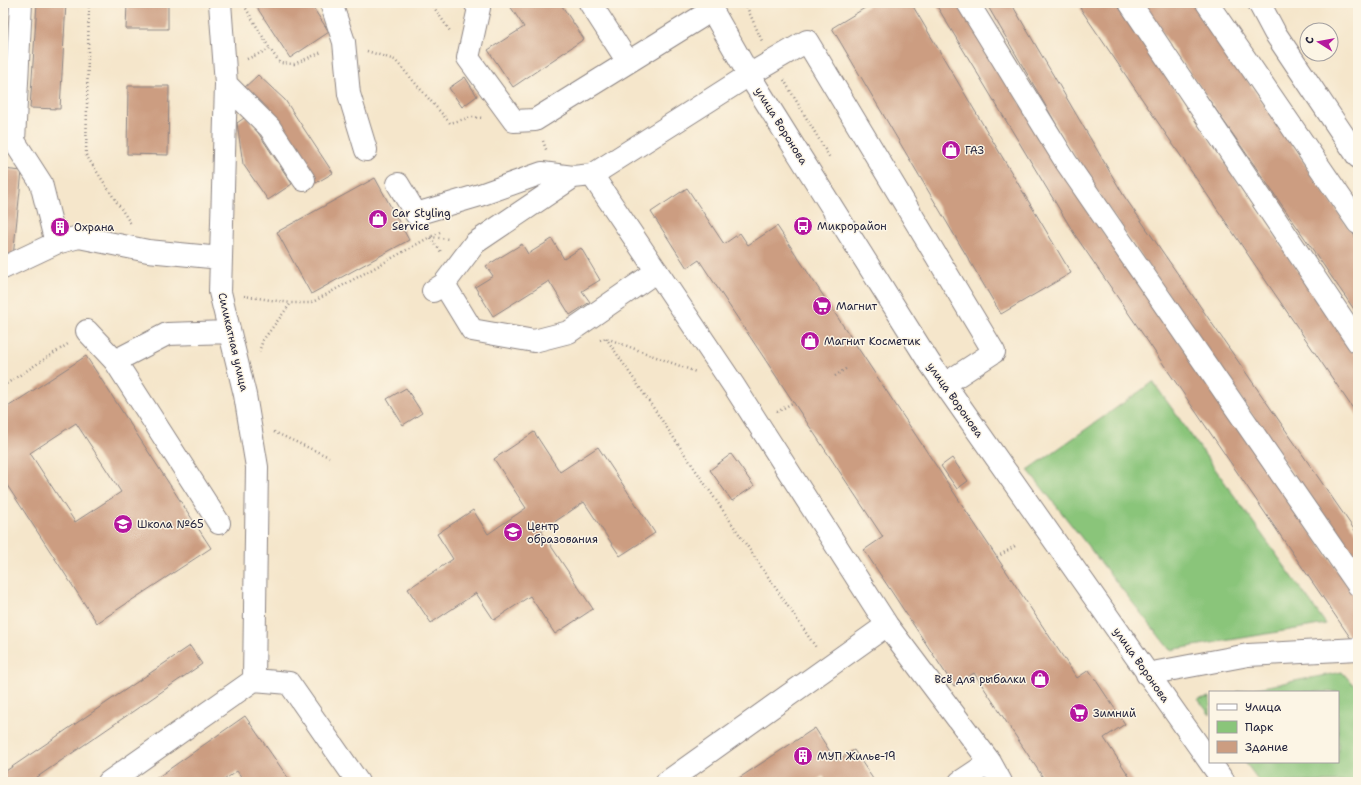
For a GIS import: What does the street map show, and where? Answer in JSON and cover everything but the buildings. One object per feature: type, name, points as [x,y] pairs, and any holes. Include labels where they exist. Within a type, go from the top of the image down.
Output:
[{"type":"main road","points":[[21,3],[9,140],[42,183],[56,243]]},
{"type":"main road","name":"Силикатная улица","points":[[220,3],[226,84],[220,292],[245,395],[257,467],[254,680]]},
{"type":"main road","points":[[331,3],[344,42],[349,94],[366,150]]},
{"type":"main road","points":[[476,3],[478,8],[468,58],[514,121],[535,120],[628,62],[710,6]]},
{"type":"main road","points":[[590,3],[628,62]]},
{"type":"main road","points":[[968,3],[1066,162],[1358,585]]},
{"type":"main road","points":[[1130,3],[1358,342]]},
{"type":"main road","points":[[1207,3],[1358,223]]},
{"type":"main road","points":[[1259,3],[1275,33],[1358,157]]},
{"type":"main road","name":"улица Воронова","points":[[710,6],[749,75],[944,384],[1209,761]]},
{"type":"main road","points":[[657,271],[569,332],[534,341],[472,330],[438,288],[475,243],[749,75],[808,41],[994,352],[944,384]]},
{"type":"main road","points":[[226,84],[270,128],[304,180]]},
{"type":"main road","points":[[398,184],[416,214],[480,195],[542,172],[583,176],[657,271],[734,386],[887,625],[990,762],[1001,782]]},
{"type":"main road","points":[[3,268],[56,243],[79,237],[148,251],[221,258]]},
{"type":"main road","points":[[87,331],[115,361],[219,523]]},
{"type":"main road","points":[[115,361],[167,334],[229,332]]},
{"type":"main road","points":[[668,782],[887,625]]},
{"type":"main road","points":[[1147,674],[1248,655],[1358,649]]},
{"type":"main road","points":[[109,782],[254,680],[289,683],[358,782]]},
{"type":"main road","points":[[960,782],[990,762]]},
{"type":"main road","name":"улица Воронова","points":[[1210,763],[1224,782]]},
{"type":"path","points":[[88,3],[86,155],[148,251]]},
{"type":"path","points":[[242,3],[270,49]]},
{"type":"path","points":[[220,292],[291,303],[311,303],[430,237],[475,243]]},
{"type":"path","points":[[258,354],[263,340],[291,303]]},
{"type":"path","points":[[3,386],[87,331]]},
{"type":"path","points":[[569,332],[586,345],[606,338],[698,373]]},
{"type":"path","points":[[606,338],[829,667]]},
{"type":"path","points":[[835,376],[847,368]]},
{"type":"path","points":[[250,422],[329,457]]},
{"type":"path","points":[[997,557],[1015,546]]},
{"type":"green space","points":[[1153,382],[1326,624],[1170,650],[1028,470]]},
{"type":"green space","points":[[1342,672],[1358,690],[1358,782],[1260,782],[1246,763],[1339,763],[1339,691],[1241,691]]},
{"type":"green space","points":[[1209,697],[1209,714],[1198,699]]},
{"type":"place","name":"ГАЗ","points":[[951,150]]},
{"type":"place","name":"Car Styling Service","points":[[378,219]]},
{"type":"place","name":"Микрорайон","points":[[803,226]]},
{"type":"place","name":"Охрана","points":[[60,227]]},
{"type":"place","name":"Магнит","points":[[822,306]]},
{"type":"place","name":"Магнит Косметик","points":[[810,341]]},
{"type":"place","name":"Школа №65","points":[[123,524]]},
{"type":"place","name":"Центр образования","points":[[513,532]]},
{"type":"place","name":"Всё для рыбалки","points":[[1040,679]]},
{"type":"place","name":"Зимний","points":[[1079,713]]},
{"type":"place","name":"МУП Жилье-19","points":[[803,756]]}]
